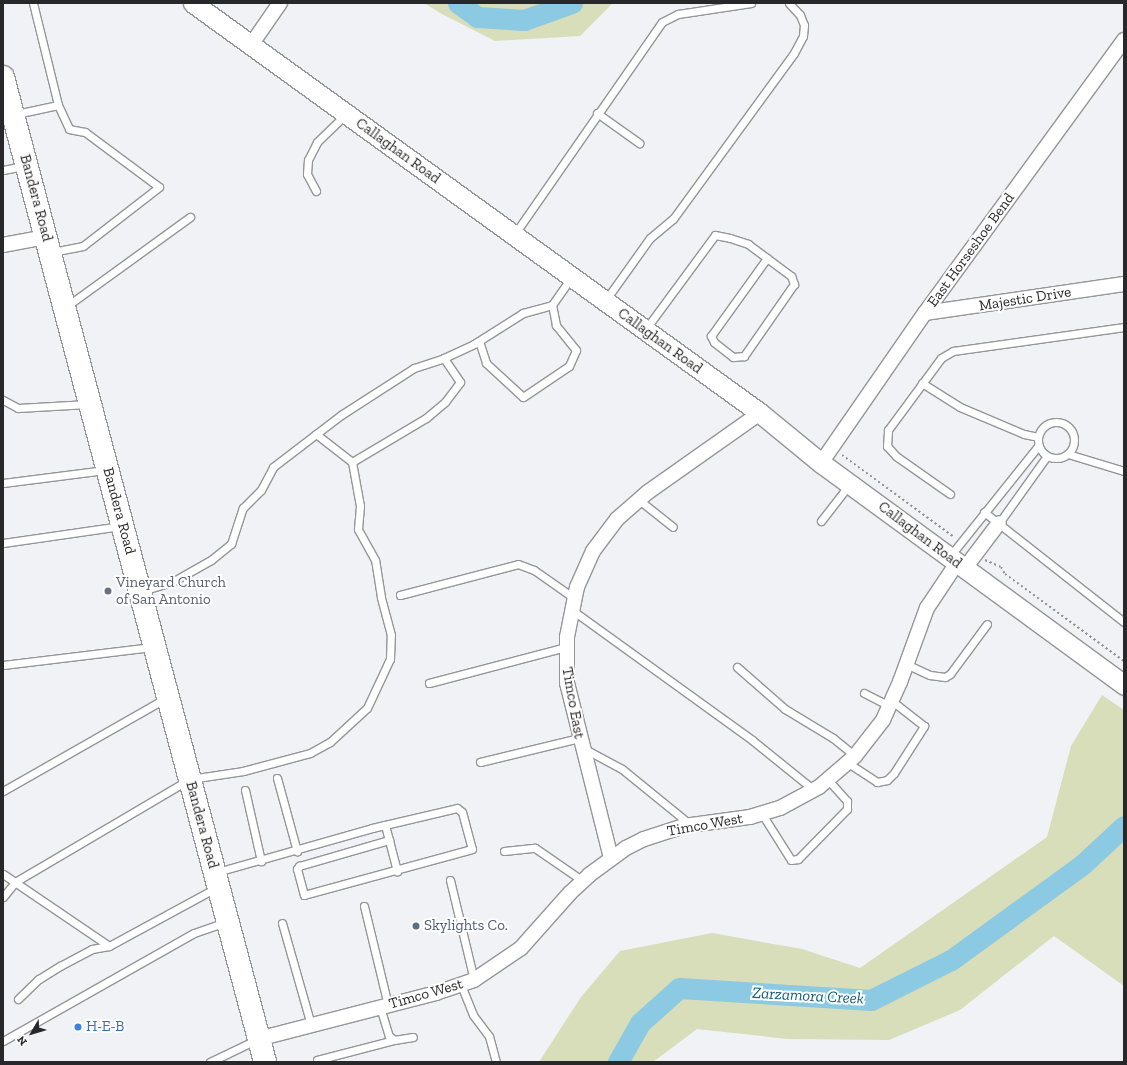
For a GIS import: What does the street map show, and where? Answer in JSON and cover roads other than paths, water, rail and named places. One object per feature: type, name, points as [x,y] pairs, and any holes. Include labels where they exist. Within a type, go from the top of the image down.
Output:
[{"type":"main road","name":"Callaghan Road","points":[[193,3],[760,413],[821,463],[1124,685]]},
{"type":"main road","name":"Bandera Road","points":[[6,96],[27,166],[265,1062]]},
{"type":"street","points":[[251,45],[280,3]]},
{"type":"street","name":"East Horseshoe Bend","points":[[821,463],[925,314],[1124,40]]},
{"type":"street","points":[[3,245],[48,245]]},
{"type":"street","name":"Majestic Drive","points":[[925,314],[1124,284]]},
{"type":"street","name":"Timco East","points":[[611,858],[580,742],[567,683],[566,647],[573,604],[582,572],[604,534],[639,500],[760,413]]},
{"type":"street","name":"Timco West","points":[[258,1039],[461,985],[474,980],[521,948],[583,881],[611,858],[644,839],[692,825],[762,814],[780,808],[814,790],[852,760],[871,737],[891,704],[927,608],[957,563],[999,523]]},
{"type":"lane","points":[[33,3],[58,105],[69,129],[86,132],[159,187],[83,246],[48,245]]},
{"type":"lane","points":[[514,235],[596,113],[651,35],[668,18],[751,3]]},
{"type":"lane","points":[[605,301],[650,238],[673,220],[794,54],[803,36],[804,25],[800,14],[788,3]]},
{"type":"lane","points":[[6,96],[58,105]]},
{"type":"lane","points":[[596,113],[639,143]]},
{"type":"lane","points":[[316,191],[307,174],[308,160],[317,142],[346,114]]},
{"type":"lane","points":[[3,170],[27,166]]},
{"type":"lane","points":[[65,308],[190,217]]},
{"type":"lane","points":[[645,330],[715,235],[748,244],[767,258],[791,276],[794,284],[744,356],[733,357],[714,342],[711,336],[767,258]]},
{"type":"lane","points":[[140,592],[172,582],[211,560],[231,544],[243,508],[261,490],[273,467],[316,434],[414,368],[444,358],[479,341],[523,313],[552,305],[572,277]]},
{"type":"lane","points":[[479,341],[486,363],[523,397],[569,366],[576,350],[556,325],[552,305]]},
{"type":"lane","points":[[950,494],[896,456],[888,446],[888,430],[941,358],[953,351],[1124,327]]},
{"type":"lane","points":[[352,462],[426,418],[445,402],[460,382],[444,358]]},
{"type":"lane","points":[[922,383],[960,407],[1024,434],[1038,437]]},
{"type":"lane","points":[[3,400],[18,408],[90,404]]},
{"type":"lane","points":[[957,563],[984,512],[1038,446],[1038,437],[1046,425],[1063,424],[1074,438],[1068,454]]},
{"type":"lane","points":[[3,897],[15,882],[190,779],[243,771],[310,753],[330,742],[367,708],[390,659],[391,635],[381,597],[375,560],[358,529],[360,506],[352,462],[316,434]]},
{"type":"lane","points":[[1038,446],[1047,456],[1057,458],[1068,454],[1124,471]]},
{"type":"lane","points":[[999,523],[1047,456]]},
{"type":"lane","points":[[3,483],[108,469]]},
{"type":"lane","points":[[821,520],[850,484]]},
{"type":"lane","points":[[639,500],[673,527]]},
{"type":"lane","points":[[984,512],[1124,622]]},
{"type":"lane","points":[[3,543],[123,526]]},
{"type":"lane","points":[[400,595],[518,564],[534,570],[573,604],[752,740],[814,790]]},
{"type":"lane","points":[[906,664],[930,676],[945,677],[987,624]]},
{"type":"lane","points":[[3,665],[155,647]]},
{"type":"lane","points":[[428,683],[566,647]]},
{"type":"lane","points":[[737,667],[785,709],[833,738],[852,760],[877,782],[887,780],[894,773],[924,726],[891,704],[864,693]]},
{"type":"lane","points":[[3,792],[168,697]]},
{"type":"lane","points":[[480,762],[580,742],[622,769],[692,825]]},
{"type":"lane","points":[[277,778],[297,851]]},
{"type":"lane","points":[[762,814],[790,860],[798,859],[847,809],[847,801],[828,780]]},
{"type":"lane","points":[[245,790],[261,861]]},
{"type":"lane","points":[[18,999],[39,979],[60,966],[92,949],[109,946],[216,880],[261,861],[384,825],[457,808],[461,810],[472,848],[470,851],[306,896],[303,894],[299,866],[389,840]]},
{"type":"lane","points":[[384,825],[397,871]]},
{"type":"lane","points":[[504,851],[534,848],[583,881]]},
{"type":"lane","points":[[3,874],[109,946]]},
{"type":"lane","points":[[450,880],[474,980]]},
{"type":"lane","points":[[364,906],[389,1036],[394,1040]]},
{"type":"lane","points":[[3,1041],[194,932],[227,921]]},
{"type":"lane","points":[[282,923],[311,1025]]},
{"type":"lane","points":[[461,985],[473,1015],[488,1036],[496,1062]]},
{"type":"lane","points":[[317,1060],[394,1040],[414,1038]]},
{"type":"lane","points":[[210,1062],[258,1039]]},
{"type":"waterway","points":[[458,3],[477,17],[524,20],[572,3]]},
{"type":"waterway","name":"Zarzamora Creek","points":[[618,1062],[640,1023],[679,988],[871,1000],[951,960],[1083,864],[1124,826]]},
{"type":"place","name":"Vineyard Church of San Antonio","points":[[108,591]]},
{"type":"place","name":"Skylights Co.","points":[[416,926]]},
{"type":"place","name":"H-E-B","points":[[78,1027]]}]
